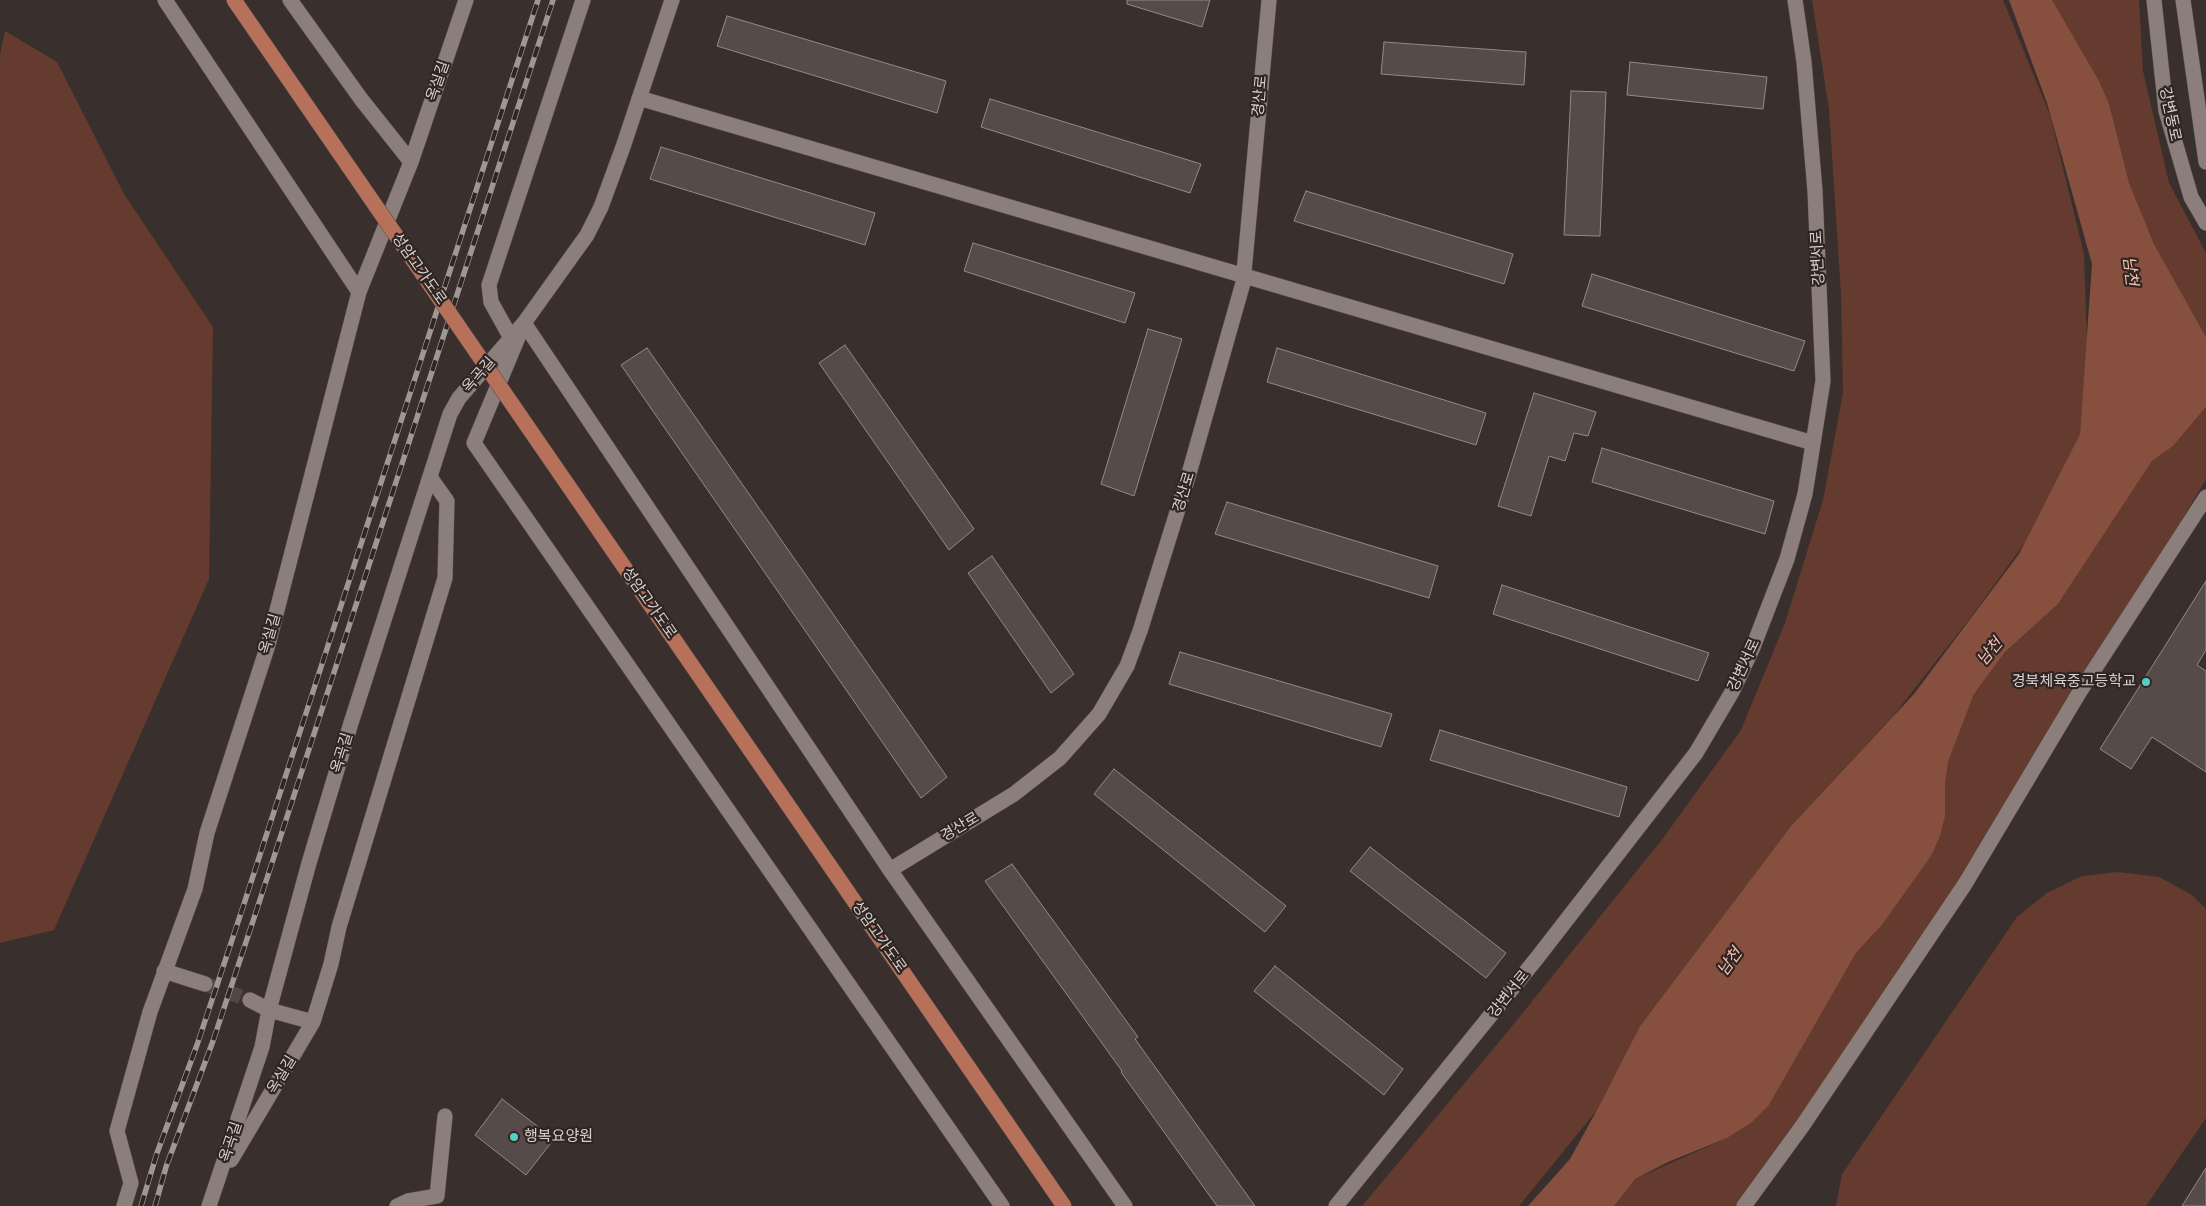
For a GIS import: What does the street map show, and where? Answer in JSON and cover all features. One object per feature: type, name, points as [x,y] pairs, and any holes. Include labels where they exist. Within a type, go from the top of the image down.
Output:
[{"type":"main road","name":"성암고가도로","points":[[234,0],[1064,1206]]},
{"type":"street","points":[[165,0],[359,292]]},
{"type":"street","points":[[290,0],[361,99],[411,162]]},
{"type":"street","name":"옥실길","points":[[124,1206],[131,1182],[117,1131],[164,971],[195,889],[207,833],[268,645],[359,292],[411,162],[466,0]]},
{"type":"street","points":[[511,338],[491,302],[489,285],[582,0]]},
{"type":"street","points":[[672,0],[601,207],[587,235],[524,323],[474,443],[1002,1206]]},
{"type":"street","name":"경산로","points":[[890,870],[1014,794],[1060,758],[1090,726],[1114,691],[1127,666],[1152,595],[1188,477],[1243,283],[1269,0]]},
{"type":"street","name":"강변서로","points":[[1336,1206],[1538,958],[1696,753],[1732,692],[1753,647],[1786,558],[1805,494],[1823,381],[1815,191],[1804,62],[1795,0]]},
{"type":"street","name":"강변동로","points":[[2154,0],[2166,111],[2191,198],[2206,223]]},
{"type":"street","points":[[2183,0],[2206,162]]},
{"type":"street","points":[[639,98],[1813,443]]},
{"type":"street","points":[[524,323],[890,870],[1125,1206]]},
{"type":"street","name":"옥곡길","points":[[208,1206],[217,1185],[262,1047],[309,863],[351,724],[450,414],[459,398],[524,323]]},
{"type":"street","name":"옥실길","points":[[217,1185],[313,1022],[331,964],[339,927],[445,578],[447,502],[430,477]]},
{"type":"street","points":[[1744,1206],[1803,1125],[1965,884],[2079,693],[2206,497]]},
{"type":"street","points":[[164,971],[205,984]]},
{"type":"street","points":[[250,1000],[270,1010],[313,1022]]},
{"type":"street","points":[[397,1206],[408,1200],[438,1196],[446,1116]]},
{"type":"shaded area","points":[[1812,0],[2003,0],[2050,115],[2084,254],[2087,342],[2080,434],[2026,541],[1971,617],[1893,716],[1791,826],[1640,1026],[1597,1110],[1519,1206],[1362,1206],[1509,1030],[1664,837],[1741,730],[1785,623],[1823,500],[1843,393],[1841,294],[1829,109]]},
{"type":"shaded area","points":[[2052,0],[2139,0],[2143,71],[2169,183],[2206,253],[2206,337],[2154,244]]},
{"type":"shaded area","points":[[5,31],[57,62],[124,194],[213,327],[209,579],[54,930],[0,943],[0,55]]},
{"type":"shaded area","points":[[2206,407],[2206,479],[1965,884],[1744,1206],[1611,1206],[1635,1179],[1727,1138],[1769,1105],[1856,953],[1874,934],[1931,856],[1948,762],[1974,694],[2005,652],[2058,604],[2152,461],[2173,446]]},
{"type":"shaded area","points":[[2118,872],[2159,877],[2192,895],[2206,909],[2206,1118],[2146,1206],[1836,1206],[1842,1174],[2017,917],[2047,893],[2082,876]]},
{"type":"water","name":"남천","points":[[2009,0],[2052,0],[2099,81],[2109,104],[2129,183],[2154,244],[2206,337],[2206,407],[2173,446],[2152,461],[2058,604],[2005,652],[1974,694],[1948,762],[1945,784],[1945,816],[1940,836],[1931,856],[1881,926],[1856,953],[1769,1105],[1752,1122],[1727,1138],[1668,1162],[1635,1179],[1614,1206],[1528,1206],[1570,1159],[1640,1026],[1791,826],[1914,694],[2019,554],[2080,434],[2092,264],[2047,103]]},
{"type":"building","points":[[1127,0],[1210,0],[1202,27],[1127,4]]},
{"type":"building","points":[[727,16],[946,81],[937,113],[717,46]]},
{"type":"building","points":[[1384,42],[1526,52],[1524,85],[1381,74]]},
{"type":"building","points":[[1630,62],[1767,77],[1763,109],[1627,95]]},
{"type":"building","points":[[1571,91],[1606,92],[1600,236],[1564,235]]},
{"type":"building","points":[[990,99],[1201,164],[1190,193],[981,127]]},
{"type":"building","points":[[661,147],[875,213],[865,245],[650,179]]},
{"type":"building","points":[[1306,191],[1513,254],[1504,284],[1294,221]]},
{"type":"building","points":[[973,243],[1135,293],[1125,323],[964,271]]},
{"type":"building","points":[[1592,274],[1805,341],[1794,371],[1582,306]]},
{"type":"building","points":[[1148,329],[1182,339],[1134,496],[1101,484]]},
{"type":"building","points":[[845,345],[974,529],[949,550],[819,363]]},
{"type":"building","points":[[647,348],[947,777],[921,798],[621,365]]},
{"type":"building","points":[[1277,348],[1486,413],[1476,445],[1267,382]]},
{"type":"building","points":[[1534,393],[1596,412],[1588,436],[1574,433],[1565,461],[1549,456],[1531,516],[1498,506]]},
{"type":"building","points":[[1602,448],[1774,501],[1765,534],[1592,482]]},
{"type":"building","points":[[1227,502],[1438,566],[1429,598],[1215,534]]},
{"type":"building","points":[[992,556],[1074,674],[1051,693],[968,573]]},
{"type":"building","points":[[2206,581],[2206,650],[2197,665],[2206,671],[2206,772],[2152,737],[2131,769],[2100,749]]},
{"type":"building","points":[[1502,585],[1709,653],[1698,681],[1493,614]]},
{"type":"building","points":[[1180,652],[1392,714],[1381,747],[1169,684]]},
{"type":"building","points":[[1440,730],[1627,787],[1619,817],[1430,760]]},
{"type":"building","points":[[1114,769],[1286,906],[1265,932],[1094,794]]},
{"type":"building","points":[[1370,847],[1506,953],[1486,978],[1350,871]]},
{"type":"building","points":[[1012,864],[1138,1037],[1135,1039],[1255,1206],[1217,1206],[985,881]]},
{"type":"building","points":[[1275,966],[1403,1069],[1384,1095],[1254,991]]},
{"type":"building","name":"행복요양원","points":[[502,1099],[554,1139],[526,1175],[475,1135]]},
{"type":"building","points":[[2206,1168],[2206,1206],[2182,1206]]},
{"type":"tunnel","points":[[205,984],[250,1000]]},
{"type":"railway","points":[[141,1206],[157,1153],[197,1045],[242,910],[538,0]]},
{"type":"railway","points":[[155,1206],[166,1167],[213,1041],[256,912],[553,0]]},
{"type":"place","name":"경북체육중고등학교","points":[[2146,682]]},
{"type":"place","name":"행복요양원","points":[[514,1137]]}]
